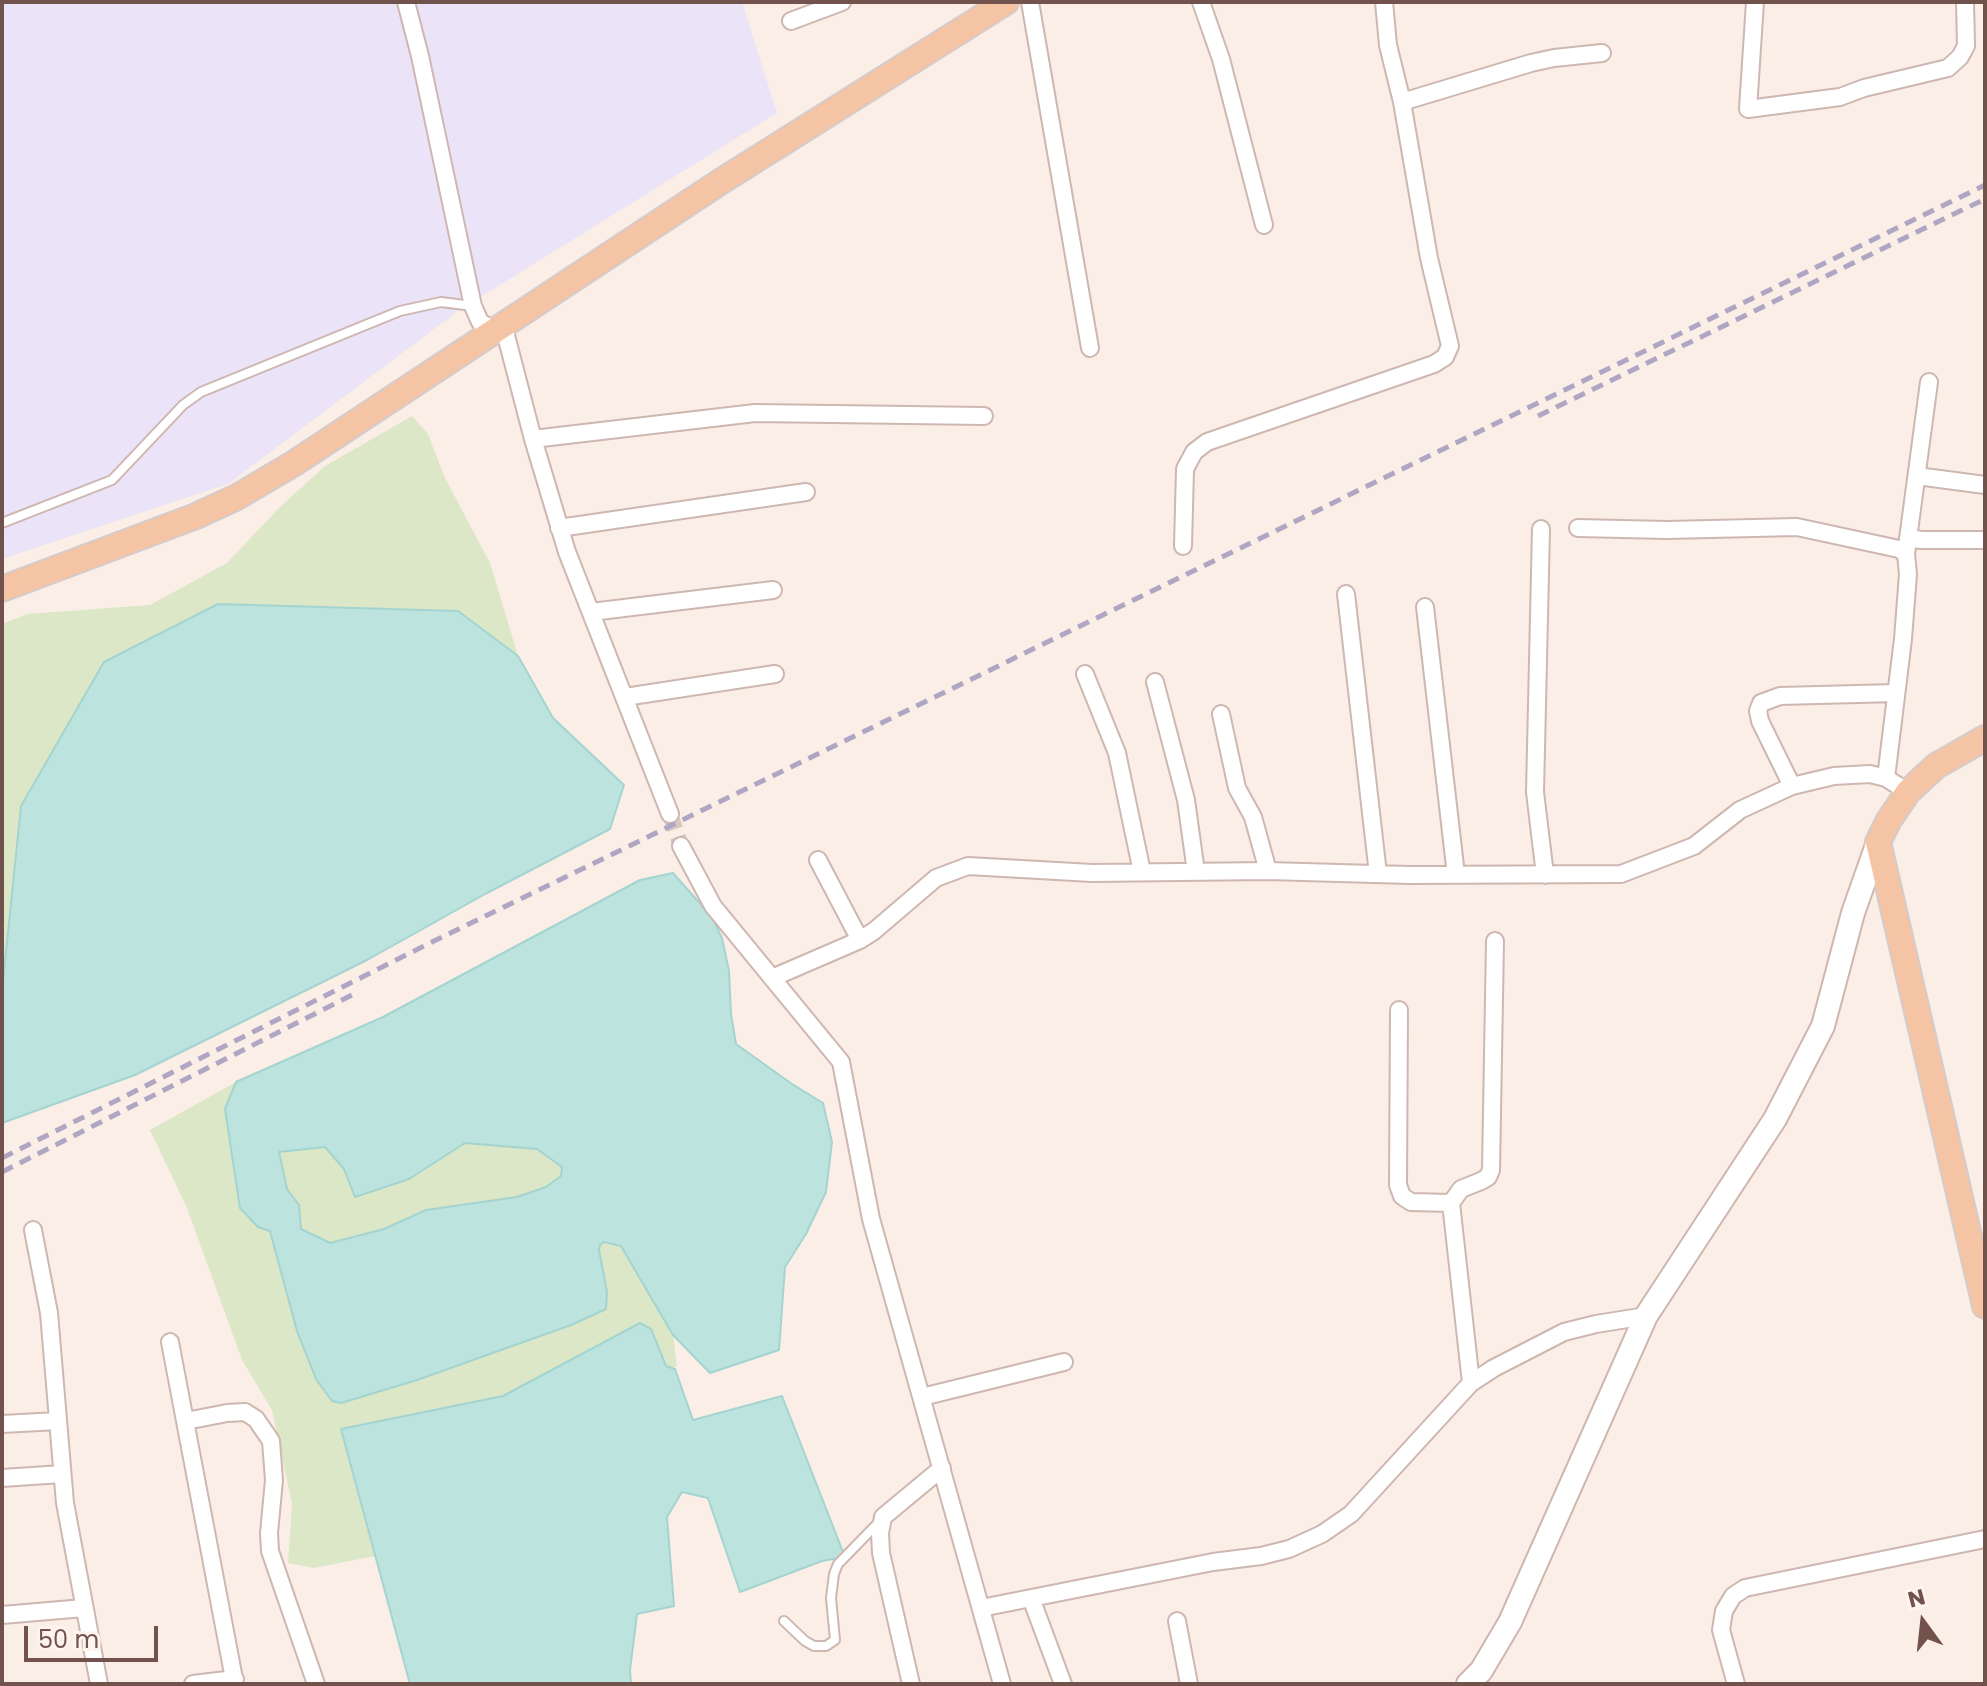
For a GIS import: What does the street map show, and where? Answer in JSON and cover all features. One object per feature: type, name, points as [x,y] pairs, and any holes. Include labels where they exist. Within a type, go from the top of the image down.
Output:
[{"type":"main road","points":[[2,589],[196,516],[237,497],[293,464],[720,182],[1006,2]]},
{"type":"main road","points":[[1468,1684],[1481,1671],[1510,1622],[1646,1316],[1775,1119],[1823,1026],[1853,913],[1889,820],[1908,792],[1936,766],[1985,738]]},
{"type":"main road","points":[[1878,842],[1985,1306]]},
{"type":"street","points":[[406,2],[473,306],[480,322],[499,327],[559,528],[670,814]]},
{"type":"street","points":[[791,21],[842,2]]},
{"type":"street","points":[[1030,2],[1090,348]]},
{"type":"street","points":[[1201,2],[1221,59],[1264,225]]},
{"type":"street","points":[[1183,546],[1185,469],[1194,452],[1207,442],[1434,364],[1445,357],[1450,346],[1426,246],[1402,102],[1388,45],[1384,2]]},
{"type":"street","points":[[1755,2],[1748,109],[1840,97],[1864,88],[1948,68],[1966,46],[1965,2]]},
{"type":"street","points":[[1402,102],[1554,58],[1602,53]]},
{"type":"street","points":[[1886,778],[1908,574],[1907,546],[1929,382]]},
{"type":"street","points":[[533,439],[755,413],[984,416]]},
{"type":"street","points":[[1917,476],[1985,485]]},
{"type":"street","points":[[559,528],[806,492]]},
{"type":"street","points":[[1578,528],[1667,530],[1797,527],[1899,549],[1921,540],[1985,540]]},
{"type":"street","points":[[1541,529],[1535,792],[1545,875]]},
{"type":"street","points":[[591,612],[773,590]]},
{"type":"street","points":[[1346,594],[1378,874]]},
{"type":"street","points":[[1425,607],[1456,875]]},
{"type":"street","points":[[625,697],[775,674]]},
{"type":"street","points":[[1085,674],[1117,753],[1142,872]]},
{"type":"street","points":[[1155,682],[1186,800],[1196,872]]},
{"type":"street","points":[[1792,786],[1760,721],[1758,711],[1761,703],[1780,696],[1896,693]]},
{"type":"street","points":[[1221,714],[1237,788],[1253,817],[1268,871]]},
{"type":"street","points":[[772,978],[860,940],[936,878],[968,866],[1079,873],[1621,874],[1694,846],[1740,810],[1792,786],[1855,773],[1886,778],[1908,792]]},
{"type":"street","points":[[681,846],[713,906],[841,1062],[871,1219],[1002,1684]]},
{"type":"street","points":[[818,860],[860,940]]},
{"type":"street","points":[[1471,1383],[1451,1203],[1461,1189],[1488,1177],[1491,1170],[1495,941]]},
{"type":"street","points":[[1399,1010],[1398,1185],[1402,1196],[1411,1202],[1451,1203]]},
{"type":"street","points":[[33,1230],[49,1313],[71,1547],[99,1684]]},
{"type":"street","points":[[981,1608],[1289,1549],[1322,1534],[1351,1514],[1471,1383],[1564,1332],[1646,1316]]},
{"type":"street","points":[[170,1342],[235,1682],[193,1684]]},
{"type":"street","points":[[922,1397],[1064,1362]]},
{"type":"street","points":[[186,1421],[245,1412],[256,1419],[271,1441],[274,1480],[270,1551],[316,1684]]},
{"type":"street","points":[[2,1424],[58,1421]]},
{"type":"street","points":[[911,1684],[881,1553],[880,1533],[883,1517],[942,1468]]},
{"type":"street","points":[[2,1478],[62,1474]]},
{"type":"street","points":[[1736,1684],[1721,1630],[1724,1611],[1733,1596],[1745,1588],[1985,1539]]},
{"type":"street","points":[[1031,1598],[1063,1684]]},
{"type":"street","points":[[2,1615],[84,1608]]},
{"type":"street","points":[[1177,1621],[1189,1684]]},
{"type":"lane","points":[[2,523],[112,480],[183,405],[201,392],[400,311],[441,302],[473,306]]},
{"type":"lane","points":[[784,1621],[814,1646],[826,1646],[835,1640],[831,1598],[834,1574],[838,1564],[883,1517]]},
{"type":"shaded area","points":[[2,2],[742,2],[777,113],[458,311],[228,484],[2,559]]},
{"type":"green space","points":[[412,416],[428,434],[445,478],[490,563],[518,656],[458,611],[21,806],[2,991],[2,624],[28,614],[150,605],[227,563],[280,507],[325,466]]},
{"type":"green space","points":[[236,1082],[225,1109],[240,1208],[258,1227],[270,1231],[297,1331],[316,1379],[341,1403],[417,1380],[571,1325],[605,1309],[607,1292],[599,1250],[604,1242],[621,1246],[635,1267],[673,1335],[677,1366],[669,1369],[666,1366],[640,1323],[503,1396],[342,1429],[375,1556],[314,1568],[288,1563],[292,1504],[272,1410],[242,1360],[187,1208],[150,1130]]},
{"type":"green space","points":[[465,1143],[537,1149],[563,1167],[561,1176],[546,1187],[517,1197],[426,1210],[384,1229],[330,1243],[300,1229],[299,1205],[287,1189],[278,1151],[325,1147],[344,1169],[437,1160]]},
{"type":"water","points":[[218,604],[458,611],[518,656],[553,718],[624,785],[610,829],[367,960],[135,1075],[2,1123],[2,991],[21,806],[104,662]]},
{"type":"water","points":[[673,873],[712,917],[722,938],[729,971],[736,1044],[823,1103],[832,1142],[826,1192],[806,1234],[785,1267],[779,1350],[710,1373],[673,1335],[621,1246],[604,1242],[599,1250],[607,1292],[606,1309],[571,1325],[417,1380],[341,1403],[332,1401],[316,1379],[297,1331],[270,1231],[258,1227],[240,1208],[225,1109],[236,1082],[383,1017],[640,880]],"holes":[[[465,1143],[537,1149],[562,1167],[561,1176],[546,1187],[517,1197],[426,1210],[384,1229],[330,1243],[301,1229],[299,1205],[287,1189],[279,1152],[325,1147],[344,1169],[355,1197],[409,1179]]]},
{"type":"water","points":[[640,1323],[651,1329],[666,1366],[675,1369],[693,1420],[782,1396],[845,1557],[822,1561],[740,1592],[708,1498],[682,1492],[667,1517],[674,1606],[637,1614],[631,1684],[410,1684],[341,1429],[503,1396]]},
{"type":"tunnel","points":[[670,814],[681,846]]},
{"type":"railway","points":[[2,1158],[428,944],[1985,185]]},
{"type":"railway","points":[[1538,416],[1985,199]]},
{"type":"railway","points":[[2,1172],[352,995]]}]
